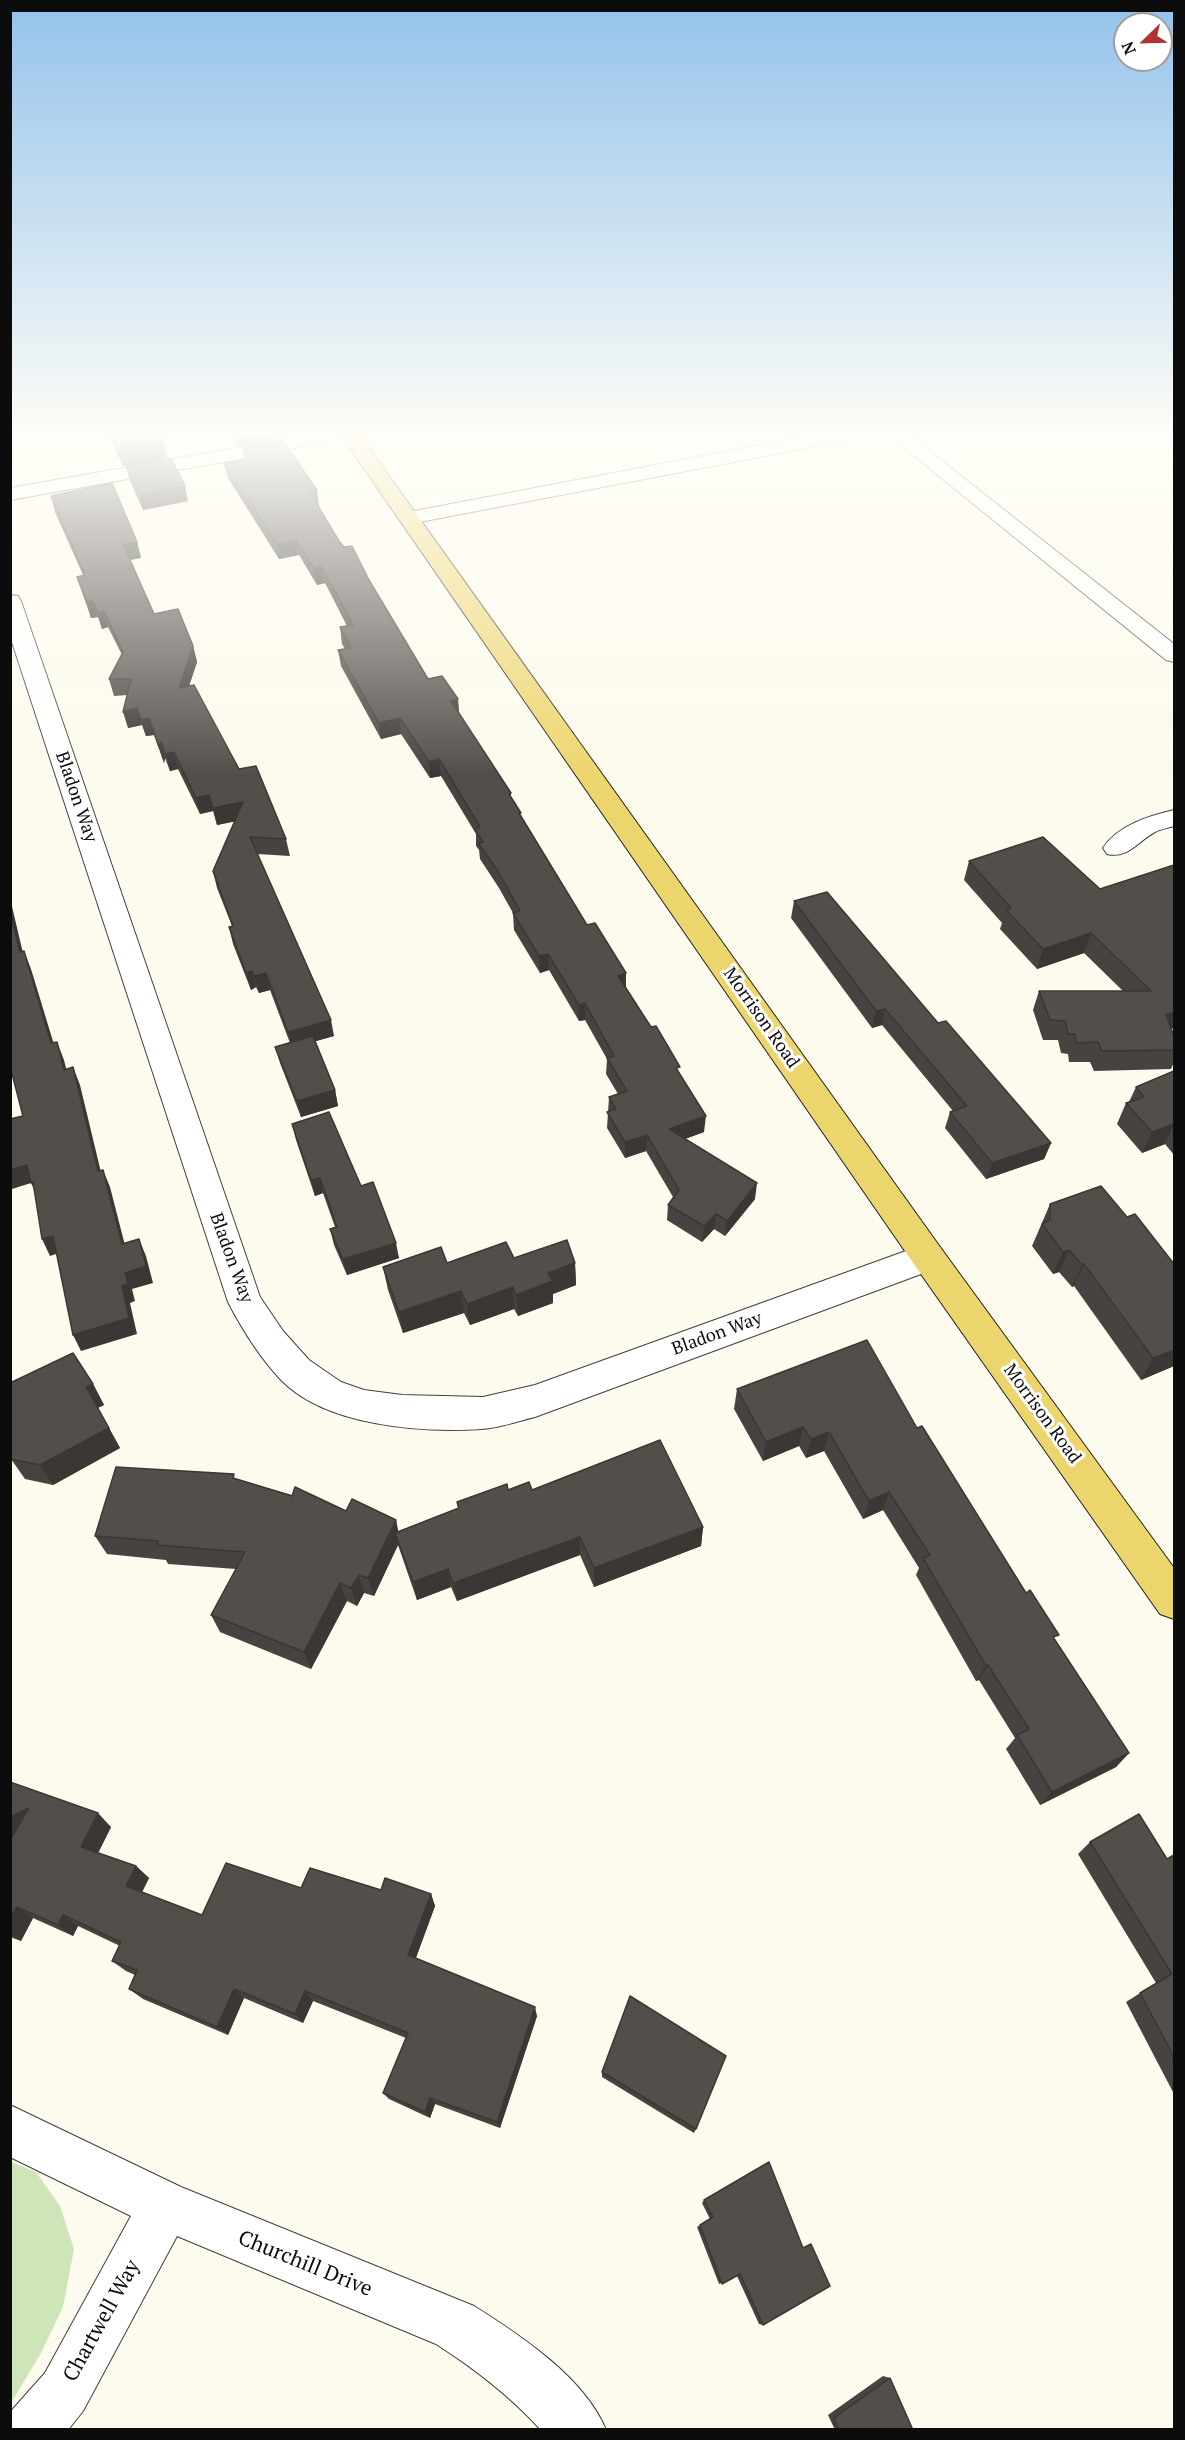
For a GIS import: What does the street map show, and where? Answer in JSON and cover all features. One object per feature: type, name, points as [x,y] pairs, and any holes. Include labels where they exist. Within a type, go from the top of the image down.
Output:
[{"type":"main road","name":"Morrison Road","points":[[430,548],[928,1257],[1174,1600]]},
{"type":"street","points":[[1039,548],[1174,655]]},
{"type":"street","name":"Bladon Way","points":[[10,601],[20,661],[245,1302],[271,1341],[296,1371],[328,1393],[364,1406],[439,1413],[483,1413],[524,1404],[928,1257]]},
{"type":"street","points":[[1116,848],[1147,826],[1174,818]]},
{"type":"street","name":"Churchill Drive","points":[[10,2130],[165,2206],[455,2325],[492,2349],[534,2382],[579,2430]]},
{"type":"street","name":"Chartwell Way","points":[[32,2430],[64,2392],[165,2206]]},
{"type":"green space","points":[[11,2162],[36,2172],[60,2206],[74,2249],[63,2307],[41,2353],[11,2403]]},
{"type":"building","points":[[73,548],[125,548],[154,614],[178,609],[193,646],[179,688],[194,685],[239,769],[256,766],[286,839],[250,837],[331,1020],[288,1032],[266,973],[254,976],[252,971],[246,973],[229,927],[233,926],[213,871],[243,802],[213,808],[209,795],[196,798],[174,752],[166,754],[161,742],[159,747],[149,718],[141,720],[137,708],[123,712],[131,679],[109,679],[123,652],[104,611],[98,613],[93,601],[87,602],[77,577],[85,575]]},
{"type":"building","points":[[301,548],[353,548],[369,580],[428,679],[442,676],[458,699],[451,701],[511,793],[509,794],[521,813],[519,813],[587,925],[595,923],[626,973],[618,976],[651,1027],[656,1026],[680,1067],[676,1068],[706,1116],[669,1129],[757,1183],[727,1221],[716,1214],[704,1226],[668,1205],[679,1190],[647,1135],[625,1142],[607,1112],[616,1109],[609,1097],[627,1091],[607,1058],[614,1056],[585,1003],[579,1005],[548,954],[539,956],[513,913],[520,911],[498,871],[478,843],[483,842],[475,829],[480,827],[439,759],[429,762],[400,718],[379,723],[338,650],[351,648],[340,627],[353,625],[322,567],[314,569]]},
{"type":"building","points":[[1043,837],[1100,889],[1174,865],[1174,1012],[1166,1015],[1174,1036],[1174,1050],[1102,1051],[1098,1042],[1076,1043],[1075,1034],[1068,1034],[1065,1021],[1050,1020],[1039,991],[1151,991],[1091,933],[1043,949],[1006,910],[1011,908],[969,861]]},
{"type":"building","points":[[827,892],[938,1023],[946,1021],[1051,1143],[992,1163],[950,1112],[967,1106],[885,1009],[876,1011],[794,901]]},
{"type":"building","points":[[10,913],[20,952],[24,951],[51,1043],[57,1042],[64,1070],[73,1067],[98,1171],[103,1170],[122,1244],[139,1239],[146,1266],[125,1273],[128,1284],[122,1286],[129,1318],[73,1335],[53,1236],[42,1239],[33,1182],[31,1183],[27,1165],[10,1170],[10,1119],[23,1116],[10,1066]]},
{"type":"building","points":[[313,1036],[335,1090],[297,1101],[275,1047]]},
{"type":"building","points":[[1174,1071],[1174,1124],[1152,1132],[1126,1103],[1144,1097],[1136,1087]]},
{"type":"building","points":[[329,1112],[361,1186],[373,1182],[396,1243],[343,1259],[330,1229],[337,1227],[320,1178],[311,1180],[292,1124]]},
{"type":"building","points":[[1101,1186],[1127,1217],[1135,1214],[1174,1264],[1174,1350],[1153,1358],[1084,1264],[1082,1265],[1069,1250],[1063,1252],[1042,1224],[1050,1220],[1050,1204]]},
{"type":"building","points":[[567,1240],[575,1263],[548,1273],[553,1281],[516,1295],[513,1287],[467,1304],[461,1291],[399,1312],[383,1267],[441,1247],[447,1263],[506,1242],[514,1258]]},
{"type":"building","points":[[867,1340],[917,1428],[922,1426],[1026,1593],[1030,1590],[1059,1635],[1053,1637],[1129,1753],[1052,1792],[1017,1735],[1029,1729],[988,1665],[986,1666],[923,1558],[930,1555],[889,1492],[869,1501],[829,1432],[811,1439],[803,1427],[766,1442],[737,1389]]},
{"type":"building","points":[[73,1353],[93,1384],[86,1387],[109,1428],[40,1465],[11,1459],[10,1383]]},
{"type":"building","points":[[660,1440],[703,1527],[594,1568],[580,1537],[453,1583],[448,1569],[413,1582],[395,1533],[459,1508],[457,1502],[507,1484],[508,1490],[529,1482],[532,1490]]},
{"type":"building","points":[[116,1467],[234,1474],[233,1478],[292,1496],[295,1487],[346,1511],[352,1499],[396,1520],[368,1578],[359,1575],[351,1588],[340,1583],[304,1652],[211,1615],[245,1552],[158,1545],[158,1541],[95,1536]]},
{"type":"building","points":[[10,1782],[98,1813],[81,1847],[136,1866],[126,1886],[202,1915],[226,1863],[301,1888],[310,1868],[381,1890],[385,1878],[431,1894],[408,1955],[535,2007],[497,2122],[430,2098],[425,2112],[383,2093],[408,2033],[305,1991],[295,2014],[234,1989],[217,2027],[129,1989],[137,1970],[112,1961],[121,1942],[63,1915],[58,1925],[17,1907],[10,1919],[10,1840],[29,1808],[10,1817]]},
{"type":"building","points":[[1139,1814],[1167,1859],[1174,1855],[1174,2057],[1140,1993],[1172,1974],[1090,1842]]},
{"type":"building","points":[[630,1996],[726,2056],[696,2129],[602,2072]]},
{"type":"building","points":[[769,2162],[803,2248],[811,2244],[830,2286],[763,2325],[740,2274],[722,2284],[700,2225],[713,2217],[704,2200]]},
{"type":"building","points":[[890,2378],[913,2430],[839,2430],[834,2418]]}]
